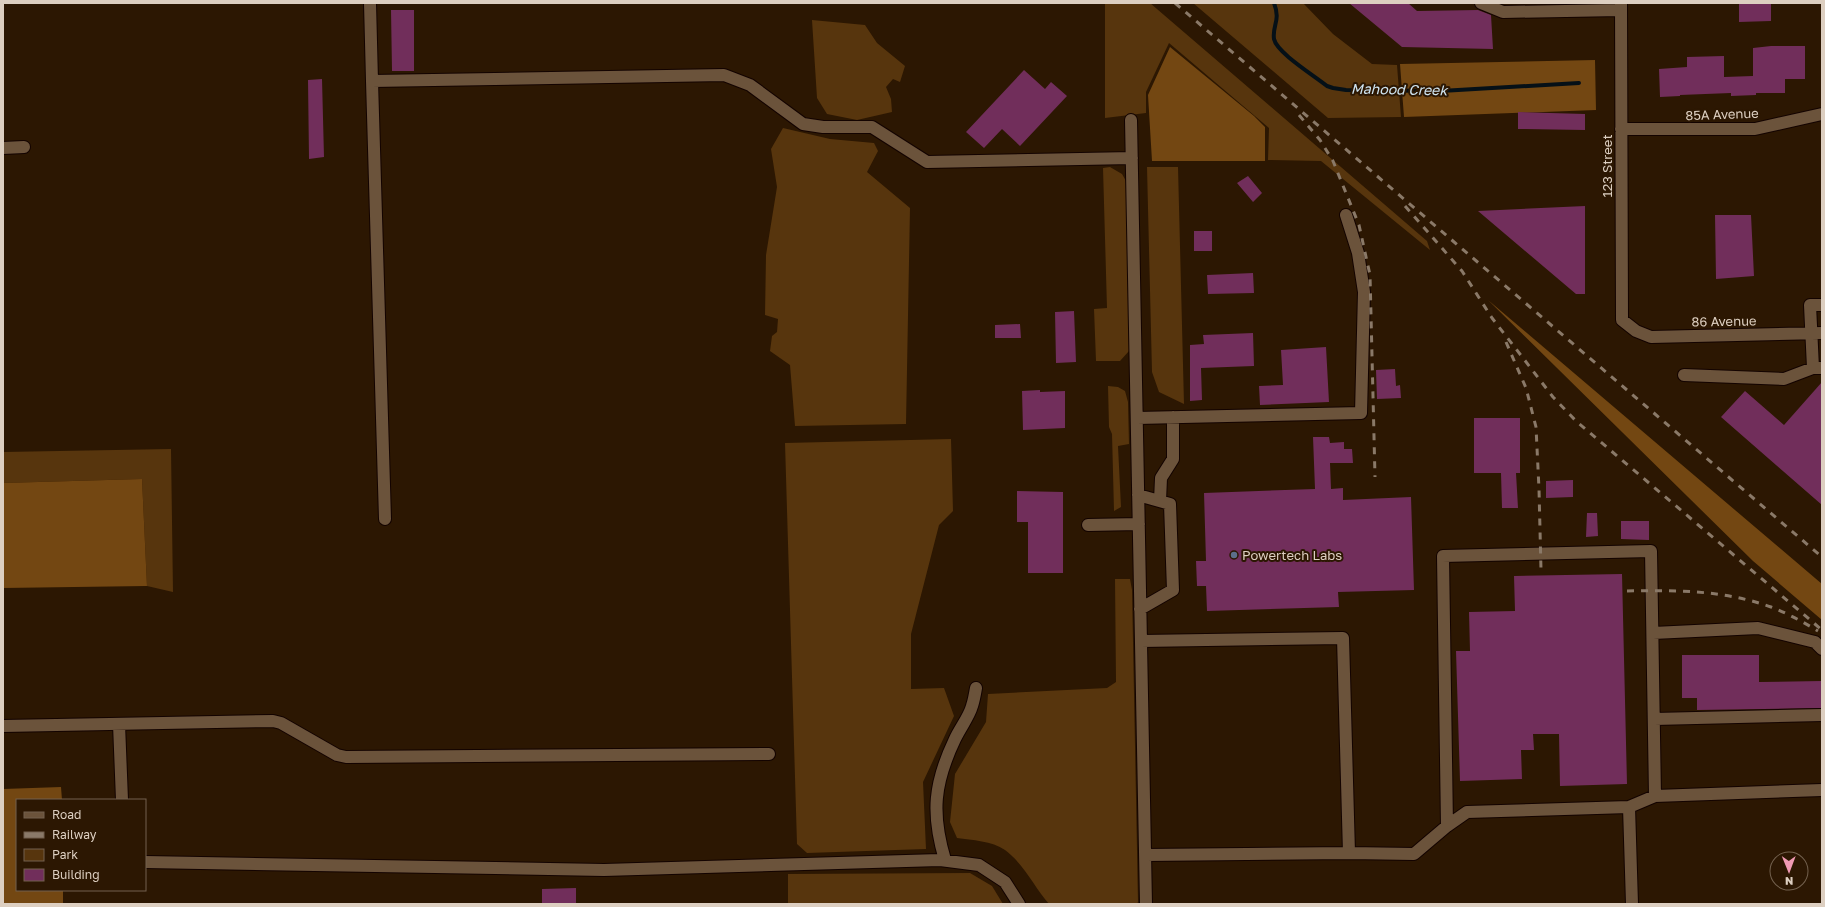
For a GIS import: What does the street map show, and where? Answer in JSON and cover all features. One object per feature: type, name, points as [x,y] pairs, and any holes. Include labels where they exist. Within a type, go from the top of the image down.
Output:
[{"type":"street","points":[[370,3],[386,519]]},
{"type":"street","points":[[1481,3],[1503,12],[1621,6]]},
{"type":"street","name":"123 Street","points":[[1621,6],[1622,320],[1629,326]]},
{"type":"street","points":[[372,81],[724,75],[750,85],[803,124],[823,127],[872,127],[927,162],[1132,158]]},
{"type":"street","name":"85A Avenue","points":[[1621,129],[1755,129],[1822,114]]},
{"type":"street","points":[[1131,120],[1146,904]]},
{"type":"street","points":[[3,148],[24,147]]},
{"type":"street","points":[[1137,418],[1361,413],[1364,292],[1358,253],[1346,215]]},
{"type":"street","points":[[1684,375],[1784,379],[1817,368],[1817,333],[1810,305],[1822,305]]},
{"type":"street","name":"86 Avenue","points":[[1629,326],[1636,332],[1651,337],[1817,333]]},
{"type":"street","points":[[1160,501],[1161,478],[1173,459],[1172,417]]},
{"type":"street","points":[[1138,495],[1170,504],[1173,590],[1140,609]]},
{"type":"street","points":[[1088,525],[1139,524]]},
{"type":"street","points":[[1446,826],[1443,556],[1651,551],[1655,796]]},
{"type":"street","points":[[1653,633],[1758,628],[1815,642],[1822,649]]},
{"type":"street","points":[[1141,641],[1343,638],[1349,853]]},
{"type":"street","points":[[945,860],[938,837],[936,819],[936,798],[941,769],[972,706],[976,688]]},
{"type":"street","points":[[1654,719],[1822,714]]},
{"type":"street","points":[[3,726],[273,721],[281,723],[337,754],[346,757],[769,754]]},
{"type":"street","points":[[120,724],[122,799]]},
{"type":"street","points":[[1145,855],[1349,853],[1414,854],[1446,826],[1467,812],[1629,807],[1655,796],[1822,790]]},
{"type":"street","points":[[1629,807],[1632,904]]},
{"type":"street","points":[[146,862],[604,870],[945,860],[979,864],[1005,882],[1019,904]]},
{"type":"green space","points":[[1105,3],[1150,3],[1427,241],[1430,250],[1321,161],[1268,160],[1269,128],[1169,43],[1146,92],[1146,113],[1105,118]]},
{"type":"green space","points":[[1193,3],[1303,3],[1333,34],[1372,64],[1397,65],[1401,117],[1328,118]]},
{"type":"green space","points":[[812,20],[865,25],[877,43],[905,66],[900,82],[893,79],[886,87],[891,99],[892,112],[857,120],[827,114],[817,98]]},
{"type":"green space","points":[[783,128],[830,139],[874,143],[878,151],[867,172],[910,208],[906,424],[795,426],[790,365],[770,351],[772,336],[777,332],[778,319],[765,315],[766,255],[777,187],[771,149]]},
{"type":"green space","points":[[1110,167],[1122,174],[1126,181],[1129,351],[1120,361],[1096,361],[1094,309],[1107,308],[1103,168]]},
{"type":"green space","points":[[1147,167],[1178,167],[1184,404],[1159,392],[1152,372]]},
{"type":"green space","points":[[1108,386],[1118,387],[1125,391],[1128,402],[1129,444],[1118,446],[1121,507],[1114,511],[1112,434],[1109,427]]},
{"type":"green space","points":[[951,439],[953,511],[939,525],[911,634],[911,689],[944,688],[954,716],[923,782],[926,849],[807,853],[797,844],[785,443]]},
{"type":"green space","points":[[171,449],[173,592],[147,586],[142,479],[3,483],[3,452]]},
{"type":"green space","points":[[1115,579],[1130,579],[1132,590],[1138,902],[1137,904],[1049,904],[1018,862],[1005,850],[988,843],[957,838],[950,822],[955,774],[986,722],[988,694],[1107,688],[1116,682]]},
{"type":"green space","points":[[970,873],[992,886],[1003,904],[788,904],[788,874]]},
{"type":"shaded area","points":[[1170,47],[1254,116],[1265,127],[1265,161],[1152,161],[1148,95]]},
{"type":"shaded area","points":[[1595,60],[1596,110],[1404,117],[1400,64]]},
{"type":"shaded area","points":[[1488,300],[1822,584],[1822,620],[1753,561]]},
{"type":"shaded area","points":[[142,479],[147,586],[3,588],[3,483]]},
{"type":"shaded area","points":[[61,787],[62,799],[16,799],[16,891],[63,891],[63,904],[3,904],[3,789]]},
{"type":"building","points":[[1349,3],[1408,3],[1417,11],[1478,10],[1491,15],[1493,49],[1402,47]]},
{"type":"building","points":[[1739,3],[1771,3],[1771,21],[1739,22]]},
{"type":"building","points":[[391,10],[414,10],[414,71],[392,71]]},
{"type":"building","points":[[1771,46],[1805,46],[1805,79],[1785,79],[1785,93],[1756,93],[1756,95],[1731,96],[1731,93],[1660,97],[1659,69],[1687,67],[1687,57],[1724,56],[1724,77],[1753,76],[1753,48]]},
{"type":"building","points":[[1024,70],[1045,89],[1051,82],[1067,96],[1020,146],[1002,129],[984,148],[966,132]]},
{"type":"building","points":[[322,79],[324,157],[309,159],[308,80]]},
{"type":"building","points":[[1518,112],[1585,114],[1585,130],[1518,129]]},
{"type":"building","points":[[1248,176],[1262,193],[1253,202],[1237,183]]},
{"type":"building","points":[[1585,206],[1585,294],[1576,294],[1478,211]]},
{"type":"building","points":[[1715,215],[1751,215],[1754,276],[1716,279]]},
{"type":"building","points":[[1194,231],[1212,231],[1212,251],[1194,251]]},
{"type":"building","points":[[1253,273],[1254,293],[1208,294],[1207,275]]},
{"type":"building","points":[[1074,311],[1076,362],[1056,363],[1055,312]]},
{"type":"building","points":[[1020,324],[1021,338],[995,338],[995,325]]},
{"type":"building","points":[[1253,333],[1254,366],[1201,368],[1202,400],[1190,401],[1190,345],[1204,344],[1203,335]]},
{"type":"building","points":[[1326,347],[1329,402],[1260,405],[1259,386],[1283,385],[1281,350]]},
{"type":"building","points":[[1395,369],[1396,386],[1400,385],[1401,398],[1377,399],[1376,370]]},
{"type":"building","points":[[1822,382],[1822,505],[1721,417],[1745,391],[1784,425]]},
{"type":"building","points":[[1040,390],[1040,392],[1065,391],[1065,428],[1023,430],[1022,391]]},
{"type":"building","points":[[1474,418],[1520,418],[1520,473],[1516,473],[1518,508],[1502,508],[1501,473],[1474,473]]},
{"type":"building","points":[[1313,437],[1329,437],[1330,443],[1344,442],[1344,449],[1352,449],[1353,463],[1330,463],[1331,489],[1343,488],[1343,500],[1411,497],[1414,590],[1338,592],[1339,607],[1207,611],[1206,586],[1197,586],[1196,561],[1206,561],[1204,493],[1315,489]]},
{"type":"building","points":[[1573,480],[1573,497],[1546,498],[1546,481]]},
{"type":"building","points":[[1017,491],[1063,492],[1063,573],[1028,573],[1028,522],[1017,522]]},
{"type":"building","points":[[1587,513],[1597,513],[1598,536],[1586,537]]},
{"type":"building","points":[[1621,521],[1649,521],[1649,540],[1621,539]]},
{"type":"building","points":[[1622,574],[1627,784],[1560,786],[1559,734],[1533,734],[1534,750],[1521,750],[1522,779],[1460,781],[1456,651],[1470,651],[1469,612],[1515,611],[1514,576]]},
{"type":"building","points":[[1682,655],[1759,655],[1759,682],[1822,681],[1822,708],[1697,710],[1697,698],[1682,698]]},
{"type":"building","points":[[576,888],[576,904],[542,904],[542,889]]},
{"type":"waterway","name":"Mahood Creek","points":[[1274,3],[1277,14],[1274,39],[1277,45],[1297,64],[1327,86],[1333,88],[1346,90],[1441,91],[1579,83]]},
{"type":"railway","points":[[1175,3],[1822,557]]},
{"type":"railway","points":[[1299,115],[1320,140],[1333,161],[1359,225],[1370,275],[1375,477]]},
{"type":"railway","points":[[1405,206],[1462,271],[1492,318],[1553,397],[1576,421],[1822,630]]},
{"type":"railway","points":[[1506,342],[1526,388],[1536,427],[1541,570]]},
{"type":"railway","points":[[1627,591],[1682,591],[1736,597],[1777,609],[1818,631]]},
{"type":"place","name":"Powertech Labs","points":[[1234,555]]}]
